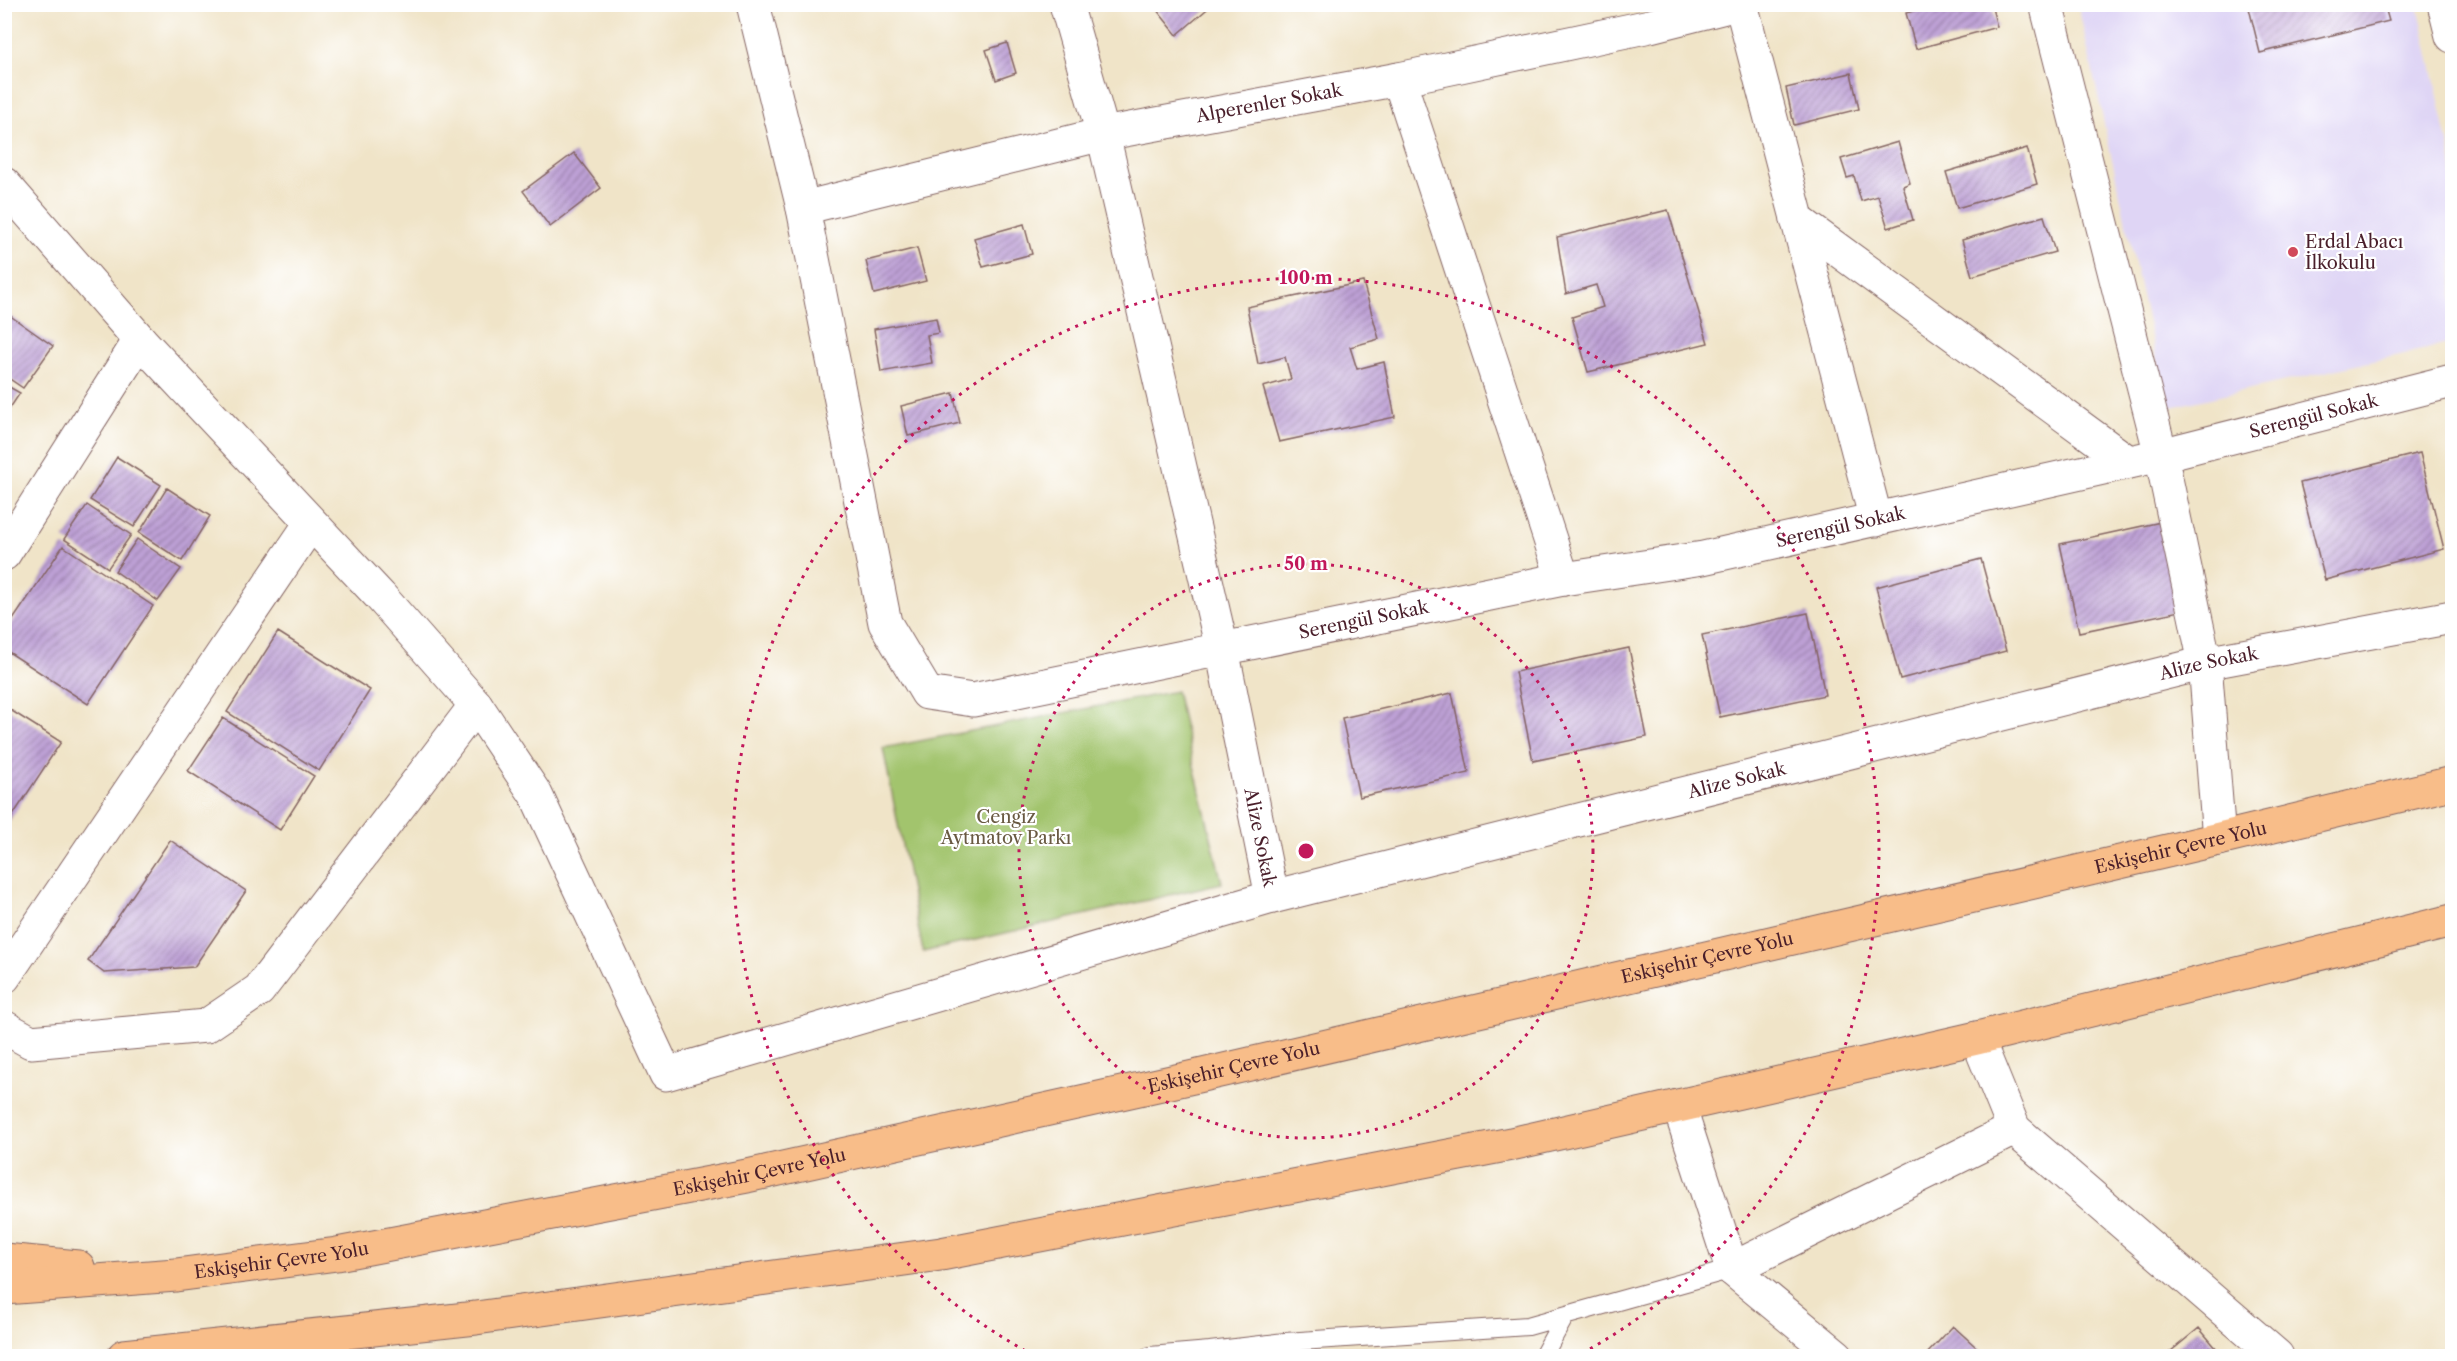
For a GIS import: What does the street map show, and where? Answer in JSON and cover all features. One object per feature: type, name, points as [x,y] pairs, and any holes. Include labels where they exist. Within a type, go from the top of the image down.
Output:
[{"type":"highway","name":"Eskişehir Çevre Yolu","points":[[4,1288],[176,1275],[337,1254],[747,1176],[1198,1076],[2452,783]]},
{"type":"highway","points":[[124,1356],[476,1318],[941,1254],[1511,1144],[1977,1038],[2452,921]]},
{"type":"highway","points":[[4,1260],[176,1275]]},
{"type":"street","points":[[753,4],[803,208]]},
{"type":"street","name":"Alize Sokak","points":[[1066,4],[1103,134],[1222,649],[1272,897],[2205,663],[2452,617]]},
{"type":"street","points":[[1739,4],[1876,520]]},
{"type":"street","name":"Alperenler Sokak","points":[[803,208],[1103,134],[1399,79],[1650,26],[1739,4]]},
{"type":"street","points":[[2046,4],[2161,455],[2205,663],[2219,839]]},
{"type":"street","points":[[1399,79],[1563,579]]},
{"type":"street","points":[[4,184],[140,340],[380,596],[476,705],[536,795],[666,1074],[1272,897]]},
{"type":"street","name":"Serengül Sokak","points":[[803,208],[885,623],[927,693],[972,700],[1563,579],[1703,558],[2161,455],[2452,381]]},
{"type":"street","points":[[1797,220],[2128,462]]},
{"type":"street","points":[[4,554],[140,340]]},
{"type":"street","points":[[4,977],[312,523]]},
{"type":"street","points":[[4,1027],[31,1042],[206,1026],[260,990],[476,705]]},
{"type":"street","points":[[1977,1038],[2014,1130],[2277,1356]]},
{"type":"street","points":[[1679,1106],[1732,1269],[1837,1356]]},
{"type":"street","points":[[1732,1269],[2014,1130]]},
{"type":"lane","points":[[1150,1356],[1208,1354],[1296,1342],[1528,1326],[1732,1269]]},
{"type":"lane","points":[[1543,1356],[1565,1316]]},
{"type":"shaded area","name":"Erdal Abacı İlkokulu","points":[[2078,5],[2418,5],[2452,161],[2452,343],[2167,408]]},
{"type":"green space","name":"Cengiz Aytmatov Parkı","points":[[1176,691],[1222,883],[923,952],[883,748]]},
{"type":"building","points":[[1152,4],[1213,4],[1177,35]]},
{"type":"building","points":[[1939,4],[1991,4],[1997,27],[1916,49],[1906,13]]},
{"type":"building","points":[[2248,4],[2384,4],[2389,21],[2260,53]]},
{"type":"building","points":[[1007,43],[1016,73],[996,80],[986,50]]},
{"type":"building","points":[[1851,73],[1859,109],[1794,125],[1786,88]]},
{"type":"building","points":[[1898,142],[1910,183],[1903,186],[1913,220],[1888,228],[1878,196],[1861,201],[1854,176],[1847,178],[1841,159]]},
{"type":"building","points":[[2027,148],[2037,184],[1957,208],[1946,172]]},
{"type":"building","points":[[574,153],[601,188],[550,227],[523,191]]},
{"type":"building","points":[[1668,210],[1708,343],[1588,372],[1572,317],[1603,307],[1596,285],[1566,294],[1557,237]]},
{"type":"building","points":[[2044,216],[2055,252],[1972,276],[1962,240]]},
{"type":"building","points":[[1024,224],[1032,254],[983,267],[974,238]]},
{"type":"building","points":[[917,248],[926,281],[874,294],[866,261]]},
{"type":"building","points":[[1363,282],[1379,339],[1350,347],[1357,369],[1384,362],[1395,417],[1279,442],[1263,387],[1291,379],[1285,357],[1258,364],[1247,307]]},
{"type":"building","points":[[9,315],[53,346],[23,388],[4,375],[4,322]]},
{"type":"building","points":[[936,318],[939,333],[927,335],[932,363],[881,372],[874,329]]},
{"type":"building","points":[[4,384],[20,393],[4,417]]},
{"type":"building","points":[[953,393],[960,423],[908,436],[901,406]]},
{"type":"building","points":[[2420,453],[2444,549],[2325,580],[2300,483]]},
{"type":"building","points":[[117,457],[161,485],[134,527],[90,500]]},
{"type":"building","points":[[167,488],[210,516],[182,561],[139,533]]},
{"type":"building","points":[[87,505],[131,535],[108,568],[64,539]]},
{"type":"building","points":[[2161,522],[2180,611],[2079,632],[2060,544]]},
{"type":"building","points":[[137,539],[181,569],[158,601],[115,571]]},
{"type":"building","points":[[63,546],[153,606],[88,704],[4,649],[4,633]]},
{"type":"building","points":[[1981,559],[2006,651],[1900,679],[1876,587]]},
{"type":"building","points":[[1808,613],[1825,695],[1720,717],[1702,635]]},
{"type":"building","points":[[278,632],[370,690],[319,771],[227,712]]},
{"type":"building","points":[[1629,648],[1647,737],[1533,761],[1515,672]]},
{"type":"building","points":[[1452,693],[1469,773],[1359,797],[1342,718]]},
{"type":"building","points":[[4,706],[61,742],[4,829]]},
{"type":"building","points":[[223,718],[314,776],[280,830],[188,771]]},
{"type":"building","points":[[170,840],[246,891],[194,967],[104,973],[88,961]]},
{"type":"building","points":[[1953,1326],[1986,1356],[1925,1356]]},
{"type":"building","points":[[2199,1328],[2223,1356],[2165,1356]]},
{"type":"place","name":"Erdal Abacı İlkokulu","points":[[2293,252]]}]
